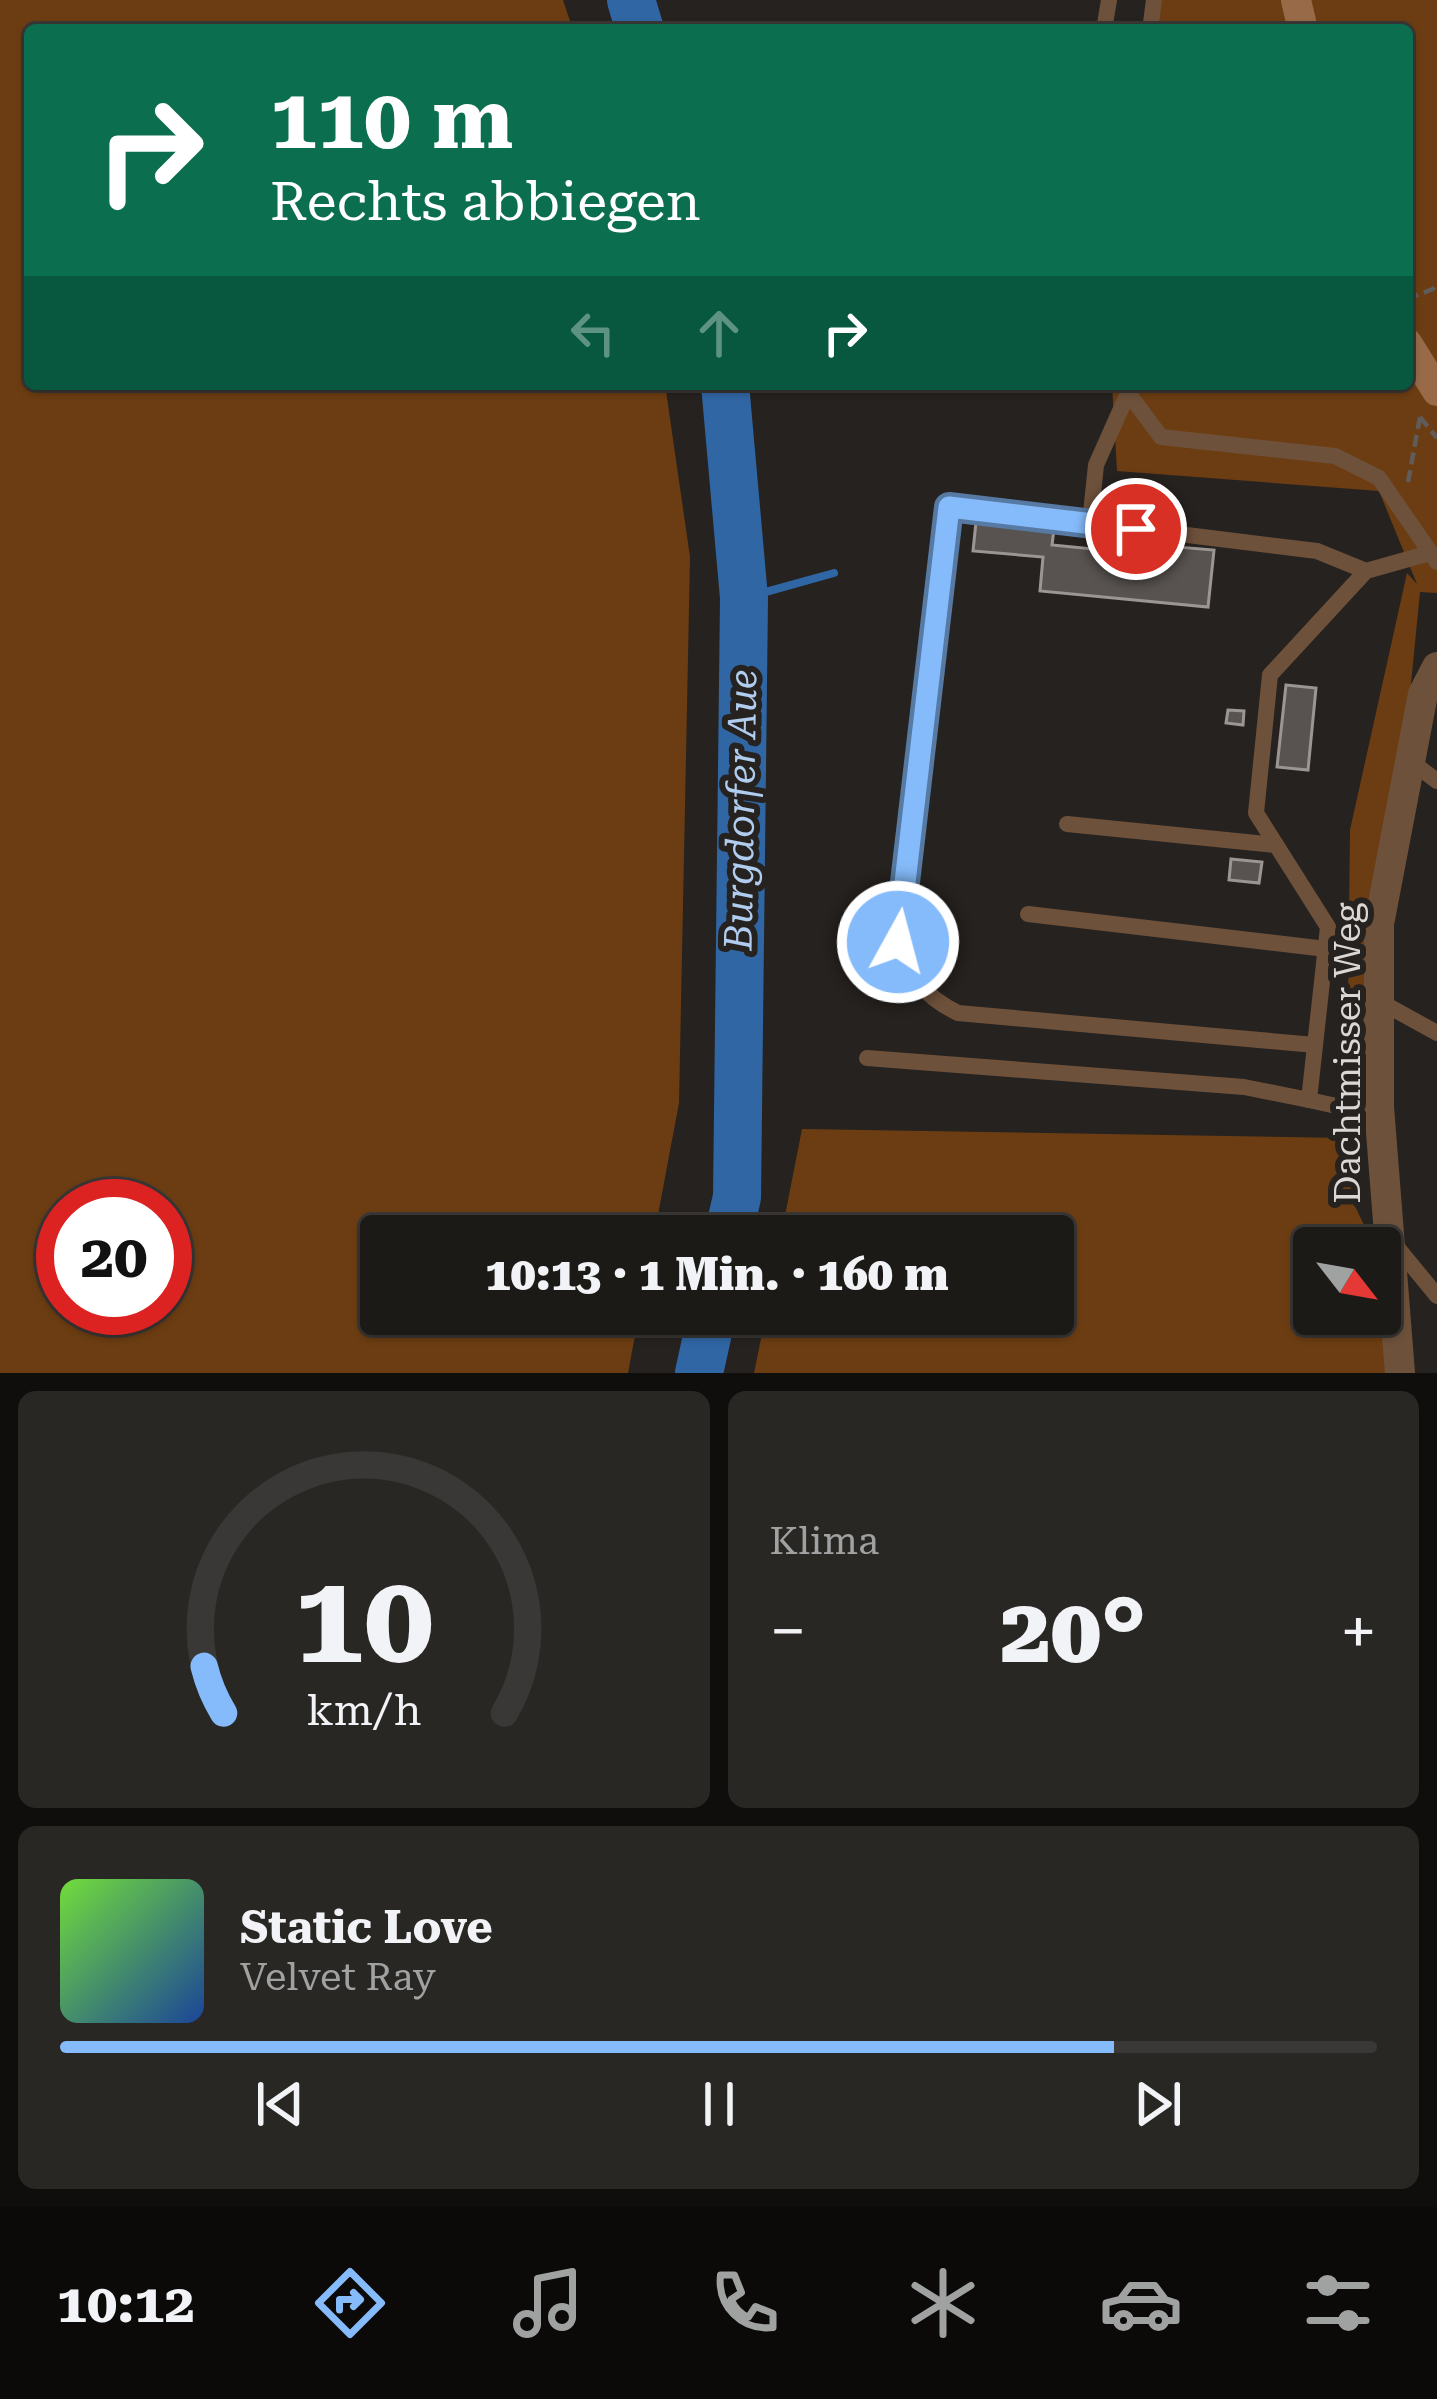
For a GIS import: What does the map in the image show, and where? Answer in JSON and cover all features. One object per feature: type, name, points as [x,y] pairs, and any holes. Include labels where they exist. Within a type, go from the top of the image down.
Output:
[{"type":"street","points":[[1413,360],[1428,404]]},
{"type":"street","name":"Dachtmisser Weg","points":[[1388,1227],[1379,1107],[1378,924],[1423,694],[1437,667]]},
{"type":"street","name":"Dachtmisser Weg","points":[[1397,1335],[1400,1373]]},
{"type":"lane","points":[[1090,524],[1096,465],[1124,390]]},
{"type":"lane","points":[[1126,390],[1161,436],[1335,456],[1379,478],[1433,558],[1366,571],[1317,551],[949,507],[898,942],[911,978],[935,1002],[958,1013],[1315,1045]]},
{"type":"lane","points":[[1309,1100],[1328,927],[1256,813],[1270,675],[1366,571]]},
{"type":"lane","points":[[1409,760],[1437,781]]},
{"type":"lane","points":[[1067,824],[1276,845]]},
{"type":"lane","points":[[1028,914],[1326,949]]},
{"type":"lane","points":[[1379,1001],[1437,1033]]},
{"type":"lane","points":[[867,1058],[1244,1087],[1351,1109],[1379,1107]]},
{"type":"lane","points":[[1401,1252],[1437,1296]]},
{"type":"path","points":[[1403,513],[1428,404]]},
{"type":"shaded area","points":[[0,0],[563,0],[571,24],[24,24],[24,390],[666,390],[690,557],[679,1103],[658,1215],[360,1215],[360,1335],[635,1335],[628,1373],[0,1373]]},
{"type":"shaded area","points":[[1154,0],[1437,0],[1437,593],[1420,592],[1372,1080],[1347,1086],[1350,830],[1407,573],[1417,584],[1379,491],[1117,471],[1112,390],[1413,390],[1413,24],[1151,24]]},
{"type":"shaded area","points":[[802,1129],[1347,1138],[1354,1204],[1365,1227],[1293,1227],[1293,1335],[1385,1335],[1388,1373],[754,1373],[762,1335],[1074,1335],[1074,1215],[785,1215]]},
{"type":"building","points":[[976,522],[1054,529],[1052,545],[1165,556],[1166,546],[1214,550],[1208,607],[1040,591],[1043,557],[973,551]]},
{"type":"building","points":[[1286,685],[1316,688],[1308,770],[1277,767]]},
{"type":"building","points":[[1228,710],[1244,711],[1243,725],[1226,723]]},
{"type":"building","points":[[1231,859],[1262,862],[1259,883],[1229,880]]},
{"type":"waterway","name":"Burgdorfer Aue","points":[[631,0],[638,24]]},
{"type":"waterway","name":"Burgdorfer Aue","points":[[726,390],[744,598],[737,1197],[733,1215]]},
{"type":"waterway","points":[[744,598],[834,573]]},
{"type":"waterway","name":"Burgdorfer Aue","points":[[699,1373],[707,1335]]},
{"type":"route","points":[[898,942],[949,507],[1136,529]]}]
